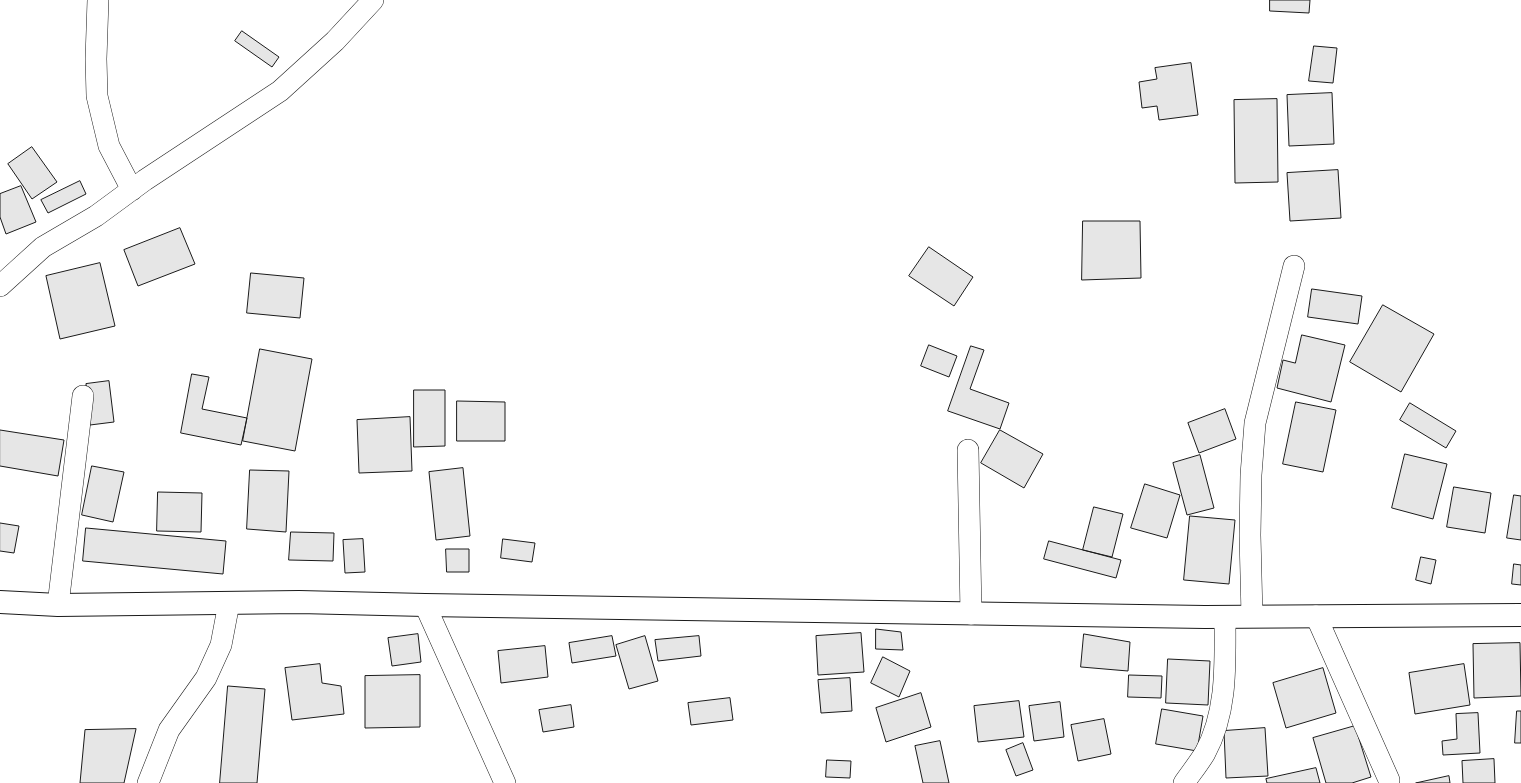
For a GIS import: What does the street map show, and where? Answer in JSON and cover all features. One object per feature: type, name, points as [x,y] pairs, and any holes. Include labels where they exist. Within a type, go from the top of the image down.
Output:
[{"type":"main road","points":[[0,602],[58,605],[299,602],[1225,617],[1521,615]]},
{"type":"street","points":[[98,0],[96,59],[97,96],[109,146],[132,190]]},
{"type":"street","points":[[0,286],[43,247],[96,216],[132,190],[280,91],[335,41],[373,0]]},
{"type":"street","points":[[1252,616],[1250,536],[1251,475],[1255,423],[1294,266]]},
{"type":"street","points":[[58,605],[83,396]]},
{"type":"street","points":[[968,450],[971,614]]},
{"type":"street","points":[[148,783],[169,730],[206,678],[221,645],[229,603]]},
{"type":"street","points":[[425,605],[505,783]]},
{"type":"street","points":[[1316,616],[1389,780]]},
{"type":"street","points":[[1184,783],[1205,752],[1216,729],[1225,683],[1225,617]]},
{"type":"building","points":[[1270,0],[1310,0],[1309,13],[1270,11]]},
{"type":"building","points":[[242,31],[279,57],[272,67],[235,41]]},
{"type":"building","points":[[1314,46],[1337,48],[1333,83],[1309,81]]},
{"type":"building","points":[[1191,63],[1198,115],[1159,120],[1157,106],[1142,108],[1139,82],[1157,79],[1155,68]]},
{"type":"building","points":[[1332,93],[1334,144],[1289,146],[1287,95]]},
{"type":"building","points":[[1277,99],[1278,182],[1235,183],[1234,100]]},
{"type":"building","points":[[32,147],[57,182],[32,199],[8,164]]},
{"type":"building","points":[[1338,170],[1341,218],[1290,221],[1287,173]]},
{"type":"building","points":[[80,181],[86,194],[48,213],[41,200]]},
{"type":"building","points":[[21,186],[36,222],[6,234],[0,217],[0,194]]},
{"type":"building","points":[[1083,221],[1140,221],[1141,278],[1082,280]]},
{"type":"building","points":[[180,228],[195,264],[138,286],[124,250]]},
{"type":"building","points":[[929,247],[973,277],[954,306],[909,276]]},
{"type":"building","points":[[100,263],[115,326],[60,339],[46,276]]},
{"type":"building","points":[[251,273],[304,278],[300,318],[247,313]]},
{"type":"building","points":[[1312,289],[1362,296],[1358,324],[1308,317]]},
{"type":"building","points":[[1383,305],[1434,334],[1401,392],[1350,362]]},
{"type":"building","points":[[1302,335],[1345,345],[1331,402],[1277,388],[1283,360],[1295,363]]},
{"type":"building","points":[[929,345],[957,356],[949,377],[921,366]]},
{"type":"building","points":[[971,346],[984,350],[970,389],[1009,403],[1000,429],[948,411]]},
{"type":"building","points":[[260,349],[312,359],[295,451],[243,441]]},
{"type":"building","points":[[192,374],[209,377],[202,409],[247,418],[241,445],[181,433]]},
{"type":"building","points":[[109,381],[114,422],[90,425],[86,384]]},
{"type":"building","points":[[414,390],[445,390],[445,446],[414,447]]},
{"type":"building","points":[[457,401],[505,402],[505,441],[457,441]]},
{"type":"building","points":[[1296,402],[1336,410],[1323,472],[1283,464]]},
{"type":"building","points":[[1410,403],[1456,431],[1446,448],[1400,420]]},
{"type":"building","points":[[1225,409],[1236,439],[1199,453],[1188,423]]},
{"type":"building","points":[[410,417],[412,471],[359,473],[357,420]]},
{"type":"building","points":[[0,430],[64,440],[58,476],[0,466]]},
{"type":"building","points":[[1000,430],[1043,454],[1024,488],[981,463]]},
{"type":"building","points":[[1405,454],[1447,464],[1433,519],[1392,508]]},
{"type":"building","points":[[1200,455],[1214,508],[1187,515],[1173,463]]},
{"type":"building","points":[[92,466],[124,472],[113,522],[82,515]]},
{"type":"building","points":[[463,468],[470,536],[436,540],[429,472]]},
{"type":"building","points":[[250,470],[289,471],[286,532],[247,529]]},
{"type":"building","points":[[1145,484],[1180,495],[1167,538],[1131,528]]},
{"type":"building","points":[[1454,487],[1491,493],[1485,533],[1447,527]]},
{"type":"building","points":[[158,492],[202,493],[201,532],[157,531]]},
{"type":"building","points":[[1514,495],[1521,496],[1521,540],[1507,538]]},
{"type":"building","points":[[1094,507],[1123,514],[1112,557],[1083,550]]},
{"type":"building","points":[[1190,516],[1235,520],[1229,584],[1184,580]]},
{"type":"building","points":[[0,523],[19,526],[14,553],[0,551]]},
{"type":"building","points":[[86,528],[226,541],[223,574],[83,561]]},
{"type":"building","points":[[291,532],[334,533],[333,561],[289,560]]},
{"type":"building","points":[[363,539],[365,572],[345,573],[343,540]]},
{"type":"building","points":[[503,539],[535,543],[532,562],[501,558]]},
{"type":"building","points":[[1049,541],[1121,560],[1116,578],[1044,559]]},
{"type":"building","points":[[446,549],[469,549],[469,572],[447,572]]},
{"type":"building","points":[[1421,557],[1436,560],[1431,584],[1416,580]]},
{"type":"building","points":[[1514,564],[1521,565],[1521,585],[1512,584]]},
{"type":"building","points":[[876,629],[901,632],[903,650],[876,649]]},
{"type":"building","points":[[861,633],[864,672],[818,675],[816,636]]},
{"type":"building","points":[[418,634],[421,662],[392,666],[388,638]]},
{"type":"building","points":[[1084,634],[1130,642],[1128,671],[1081,667]]},
{"type":"building","points":[[612,636],[616,656],[572,663],[569,643]]},
{"type":"building","points":[[645,636],[658,681],[629,689],[616,645]]},
{"type":"building","points":[[699,636],[701,656],[658,661],[655,640]]},
{"type":"building","points":[[1520,643],[1521,696],[1474,698],[1473,644]]},
{"type":"building","points":[[545,646],[548,677],[501,683],[498,651]]},
{"type":"building","points":[[883,657],[910,671],[899,697],[871,683]]},
{"type":"building","points":[[1168,659],[1210,661],[1208,705],[1166,703]]},
{"type":"building","points":[[320,664],[322,683],[341,686],[344,714],[292,720],[285,668]]},
{"type":"building","points":[[1464,664],[1470,705],[1415,714],[1409,673]]},
{"type":"building","points":[[1323,668],[1336,713],[1286,728],[1273,683]]},
{"type":"building","points":[[420,675],[420,727],[365,728],[365,676]]},
{"type":"building","points":[[1129,675],[1162,676],[1161,698],[1128,697]]},
{"type":"building","points":[[850,678],[852,711],[821,713],[818,680]]},
{"type":"building","points":[[228,686],[265,689],[257,783],[220,783]]},
{"type":"building","points":[[921,693],[931,727],[886,742],[876,708]]},
{"type":"building","points":[[730,698],[733,720],[691,725],[688,703]]},
{"type":"building","points":[[1019,701],[1024,737],[978,742],[974,706]]},
{"type":"building","points":[[1060,702],[1064,737],[1034,741],[1029,706]]},
{"type":"building","points":[[571,705],[574,727],[543,732],[539,710]]},
{"type":"building","points":[[1162,709],[1203,716],[1197,751],[1156,744]]},
{"type":"building","points":[[1517,711],[1521,711],[1521,743],[1515,743]]},
{"type":"building","points":[[1478,713],[1480,753],[1443,755],[1442,741],[1457,739],[1456,714]]},
{"type":"building","points":[[1104,719],[1111,754],[1078,761],[1071,725]]},
{"type":"building","points":[[1355,726],[1371,777],[1352,783],[1326,783],[1313,738]]},
{"type":"building","points":[[1265,728],[1268,776],[1226,778],[1224,731]]},
{"type":"building","points":[[136,729],[124,783],[80,783],[85,730]]},
{"type":"building","points":[[940,741],[949,783],[923,783],[915,746]]},
{"type":"building","points":[[1023,743],[1033,770],[1016,776],[1006,750]]},
{"type":"building","points":[[1494,759],[1495,783],[1463,783],[1462,761]]},
{"type":"building","points":[[827,760],[851,761],[850,778],[826,777]]},
{"type":"building","points":[[1316,768],[1320,783],[1267,783],[1266,779]]},
{"type":"building","points":[[1449,776],[1450,783],[1416,783]]}]
